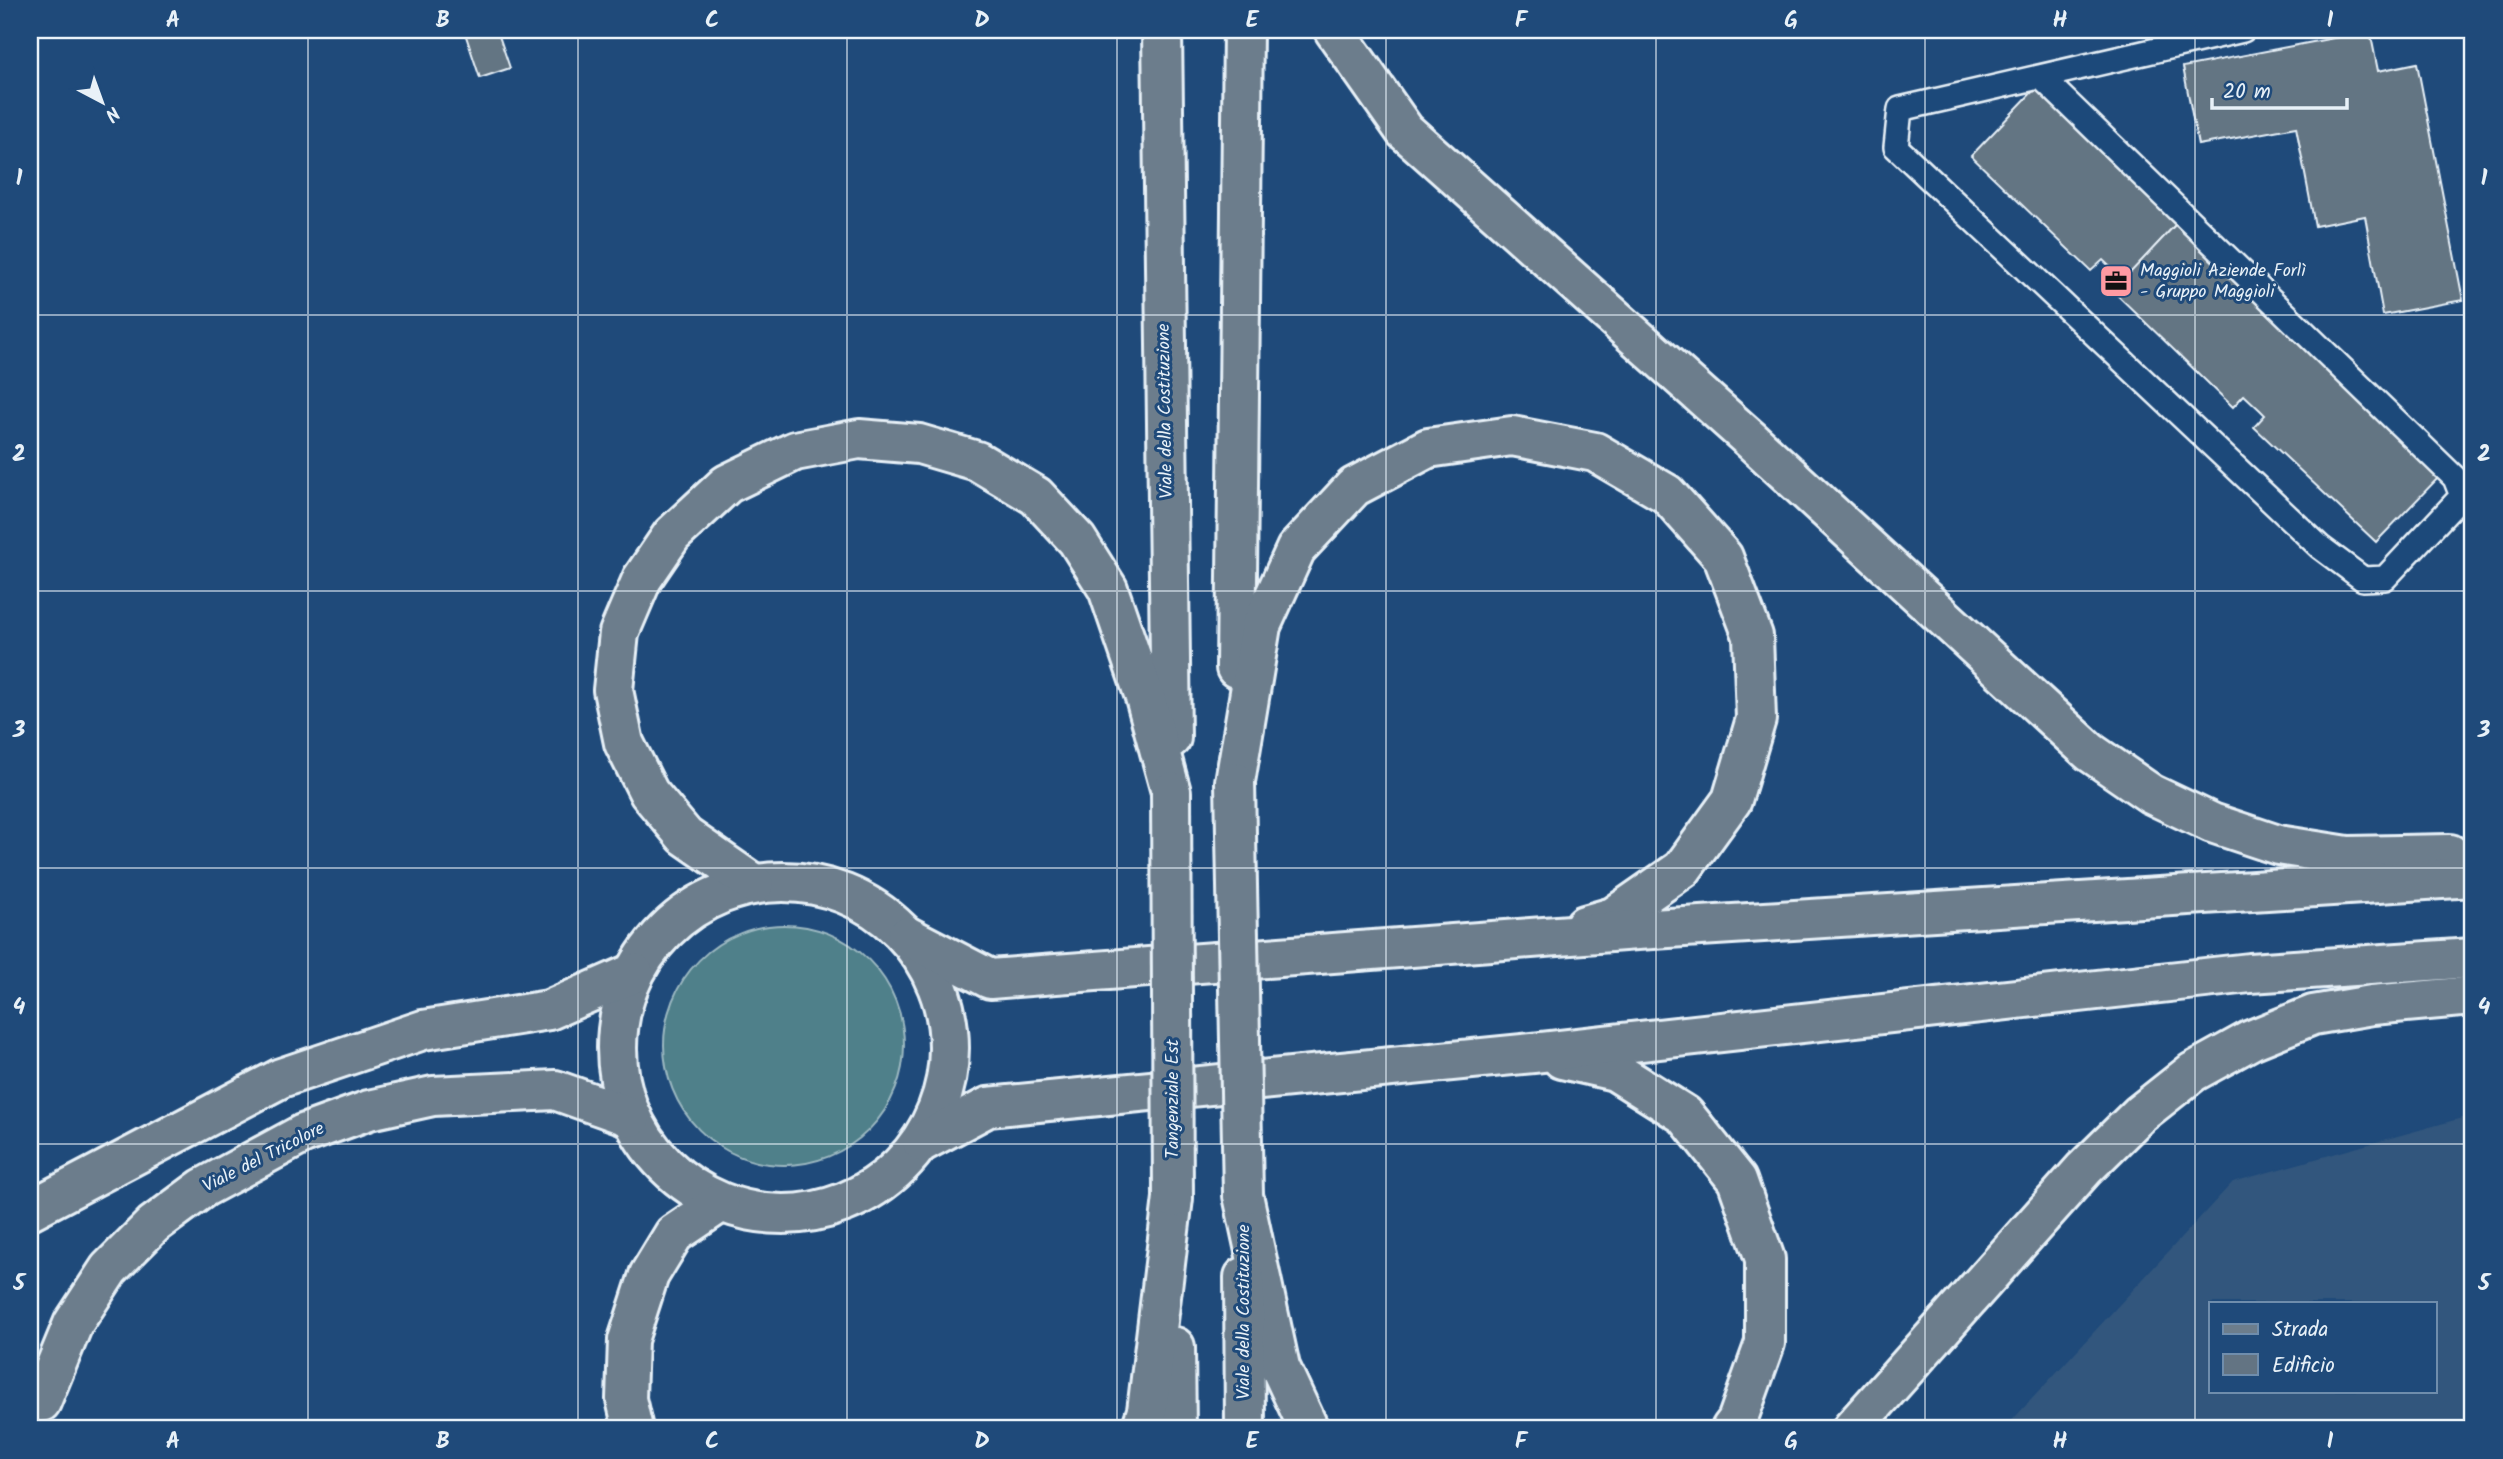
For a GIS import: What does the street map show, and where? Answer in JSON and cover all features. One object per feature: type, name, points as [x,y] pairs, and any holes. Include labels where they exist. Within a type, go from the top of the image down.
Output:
[{"type":"main road","name":"Viale della Costituzione","points":[[1161,30],[1171,792]]},
{"type":"main road","points":[[1243,30],[1235,782],[1243,1195],[1280,1367],[1309,1429]]},
{"type":"main road","points":[[1334,30],[1405,131],[1750,439],[2090,752],[2151,794],[2212,823],[2278,845],[2348,856],[2473,853]]},
{"type":"main road","points":[[1235,782],[1261,626],[1296,549],[1354,487],[1428,448],[1512,436],[1594,452],[1667,494],[1723,557],[1753,636],[1756,719],[1732,800],[1682,869],[1614,917],[1532,940]]},
{"type":"main road","points":[[754,884],[685,836],[649,793],[624,743],[613,690],[619,633],[642,579],[672,535],[727,484],[795,451],[859,439],[919,444],[976,461],[1036,496],[1077,540],[1108,589],[1145,697],[1171,792]]},
{"type":"main road","name":"Tangenziale Est","points":[[1171,792],[1176,1417]]},
{"type":"main road","points":[[2473,877],[1679,928],[990,979],[907,936],[863,901],[810,884],[754,884],[706,901],[664,931],[634,973],[619,1020],[618,1070],[631,1117],[653,1153],[684,1182],[720,1203],[775,1215],[831,1208],[882,1182],[922,1142],[988,1107],[1533,1053],[2250,973],[2473,958]]},
{"type":"main road","points":[[907,936],[937,982],[950,1036],[945,1091],[922,1142]]},
{"type":"main road","points":[[30,1210],[281,1078],[423,1030],[549,1010],[634,973]]},
{"type":"main road","points":[[1852,1429],[2084,1169],[2140,1114],[2193,1072],[2251,1040],[2312,1015],[2372,1004],[2473,996]]},
{"type":"main road","points":[[1533,1053],[1615,1071],[1674,1107],[1685,1115],[1737,1180],[1765,1259],[1765,1343],[1737,1421],[1731,1429]]},
{"type":"main road","name":"Viale del Tricolore","points":[[39,1404],[73,1324],[109,1269],[153,1225],[202,1188],[303,1134],[369,1110],[433,1096],[555,1090],[631,1117]]},
{"type":"main road","name":"Viale della Costituzione","points":[[1243,1195],[1245,1429]]},
{"type":"main road","points":[[1141,1429],[1147,1411],[1173,1198]]},
{"type":"main road","points":[[633,1429],[626,1399],[628,1340],[649,1275],[674,1234],[720,1203]]},
{"type":"lane","points":[[2041,76],[2455,478],[2462,496],[2385,578],[2363,579],[2320,547],[1896,147],[1900,109],[2041,76],[2244,30]]},
{"type":"shaded area","points":[[2473,1115],[2473,1429],[2004,1429],[2233,1182]]},
{"type":"green space","points":[[772,925],[796,925],[841,939],[869,960],[884,978],[895,999],[902,1022],[902,1068],[895,1091],[884,1112],[869,1130],[841,1151],[819,1160],[796,1165],[772,1165],[727,1151],[708,1138],[691,1121],[678,1102],[669,1080],[664,1057],[664,1033],[678,988],[691,969],[708,952],[727,939],[749,930]]},
{"type":"building","points":[[464,30],[497,30],[510,68],[480,78]]},
{"type":"building","points":[[2370,31],[2378,71],[2417,63],[2463,300],[2383,315],[2365,216],[2315,226],[2296,127],[2198,145],[2183,67]]},
{"type":"building","points":[[2036,88],[2177,223],[2124,280],[2103,260],[2091,271],[1971,156]]},
{"type":"building","points":[[2177,223],[2441,475],[2376,542],[2254,427],[2265,415],[2260,410],[2244,395],[2233,407],[2113,291]]},
{"type":"place","name":"Maggioli Aziende Forlì - Gruppo Maggioli","points":[[2116,281]]}]
